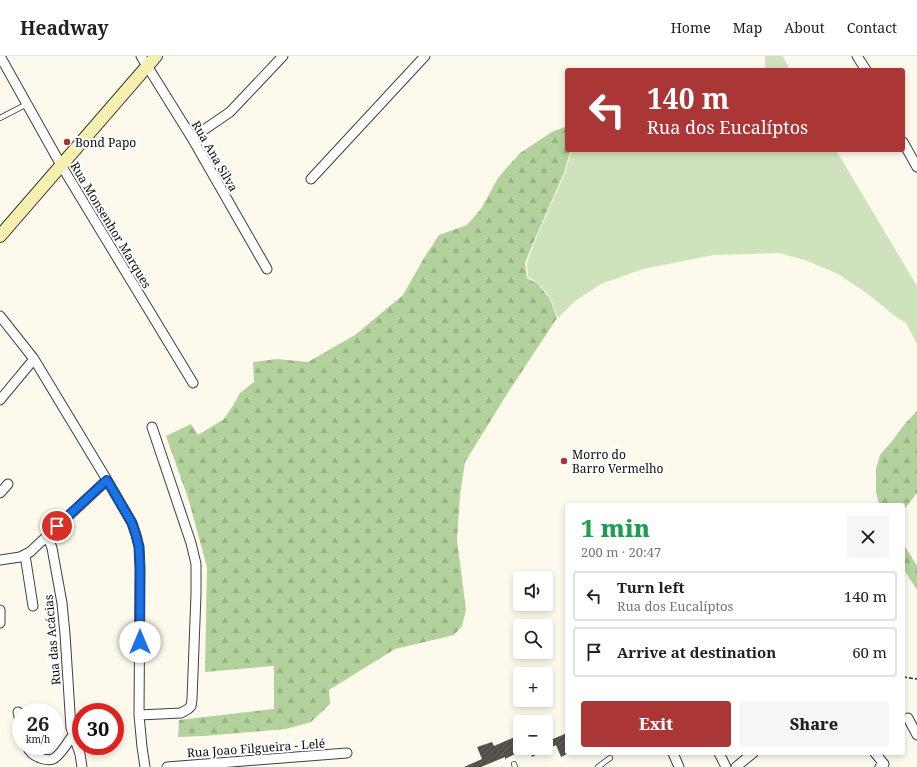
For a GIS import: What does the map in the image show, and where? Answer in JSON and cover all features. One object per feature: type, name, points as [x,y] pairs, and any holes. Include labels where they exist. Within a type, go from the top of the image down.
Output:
[{"type":"street","name":"Rua Monsenhor Marques","points":[[0,56],[61,165],[193,384]]},
{"type":"street","points":[[0,236],[61,165],[144,61],[156,56]]},
{"type":"street","points":[[192,138],[230,112],[283,56]]},
{"type":"street","points":[[311,179],[425,56]]},
{"type":"street","points":[[858,56],[865,68]]},
{"type":"street","name":"Rua Ana Silva","points":[[144,61],[192,138],[266,269]]},
{"type":"street","points":[[905,146],[917,167]]},
{"type":"street","points":[[0,316],[34,359],[132,523],[136,535],[139,547],[140,568],[139,715],[145,767]]},
{"type":"street","points":[[0,400],[34,359]]},
{"type":"street","points":[[139,715],[181,713],[188,710],[191,706],[192,699],[196,564],[191,543],[152,427]]},
{"type":"street","points":[[0,560],[26,555],[107,480]]},
{"type":"street","points":[[0,493],[8,484]]},
{"type":"street","name":"Rua das Acácias","points":[[47,535],[52,548],[62,603],[70,720],[72,730]]},
{"type":"street","points":[[26,555],[33,606]]},
{"type":"street","points":[[0,610],[0,623]]},
{"type":"street","points":[[908,718],[917,735]]},
{"type":"street","points":[[64,747],[72,736]]},
{"type":"street","name":"Rua Joao Filgueira - Lelé","points":[[167,767],[347,753]]},
{"type":"street","points":[[34,755],[43,760],[53,759],[57,755]]},
{"type":"street","name":"Rua das Acácias","points":[[80,755],[82,767]]},
{"type":"street","points":[[674,755],[679,767]]},
{"type":"street","points":[[720,755],[726,767]]},
{"type":"street","points":[[736,767],[751,755]]},
{"type":"street","points":[[876,755],[883,766]]},
{"type":"lane","points":[[0,118],[28,104]]},
{"type":"lane","points":[[598,767],[610,758]]},
{"type":"path","points":[[905,677],[917,679]]},
{"type":"green space","points":[[765,56],[783,56],[789,68],[765,68]]},
{"type":"green space","points":[[565,127],[565,152],[570,152],[563,175],[525,263],[527,278],[538,284],[550,299],[557,318],[507,394],[465,462],[460,495],[457,540],[466,610],[462,626],[454,635],[395,649],[329,690],[330,704],[311,722],[286,729],[178,737],[179,720],[274,709],[274,666],[205,672],[207,567],[189,501],[166,436],[191,424],[198,435],[224,419],[240,393],[254,382],[253,362],[277,359],[308,362],[355,335],[403,295],[439,235],[467,225],[481,209],[498,178],[520,153],[552,132]]},
{"type":"green space","points":[[571,152],[837,152],[917,286],[917,344],[906,323],[838,274],[805,260],[779,253],[714,255],[643,269],[601,284],[575,301],[558,318],[548,294],[540,285],[528,277],[527,263],[564,175]]},
{"type":"green space","points":[[917,411],[917,493],[905,508],[905,503],[879,503],[876,491],[876,469],[880,455]]},
{"type":"green space","points":[[905,546],[917,566],[917,590],[905,571]]},
{"type":"building","points":[[565,734],[565,755],[561,757],[556,745],[553,746],[553,739]]},
{"type":"building","points":[[513,738],[513,755],[481,767],[464,767],[482,759],[477,747],[492,742],[494,746]]},
{"type":"place","name":"Bond Papo","points":[[67,142]]},
{"type":"place","name":"Morro do Barro Vermelho","points":[[564,461]]},
{"type":"route","points":[[57,526],[107,480],[132,523],[139,547],[140,642]]}]
